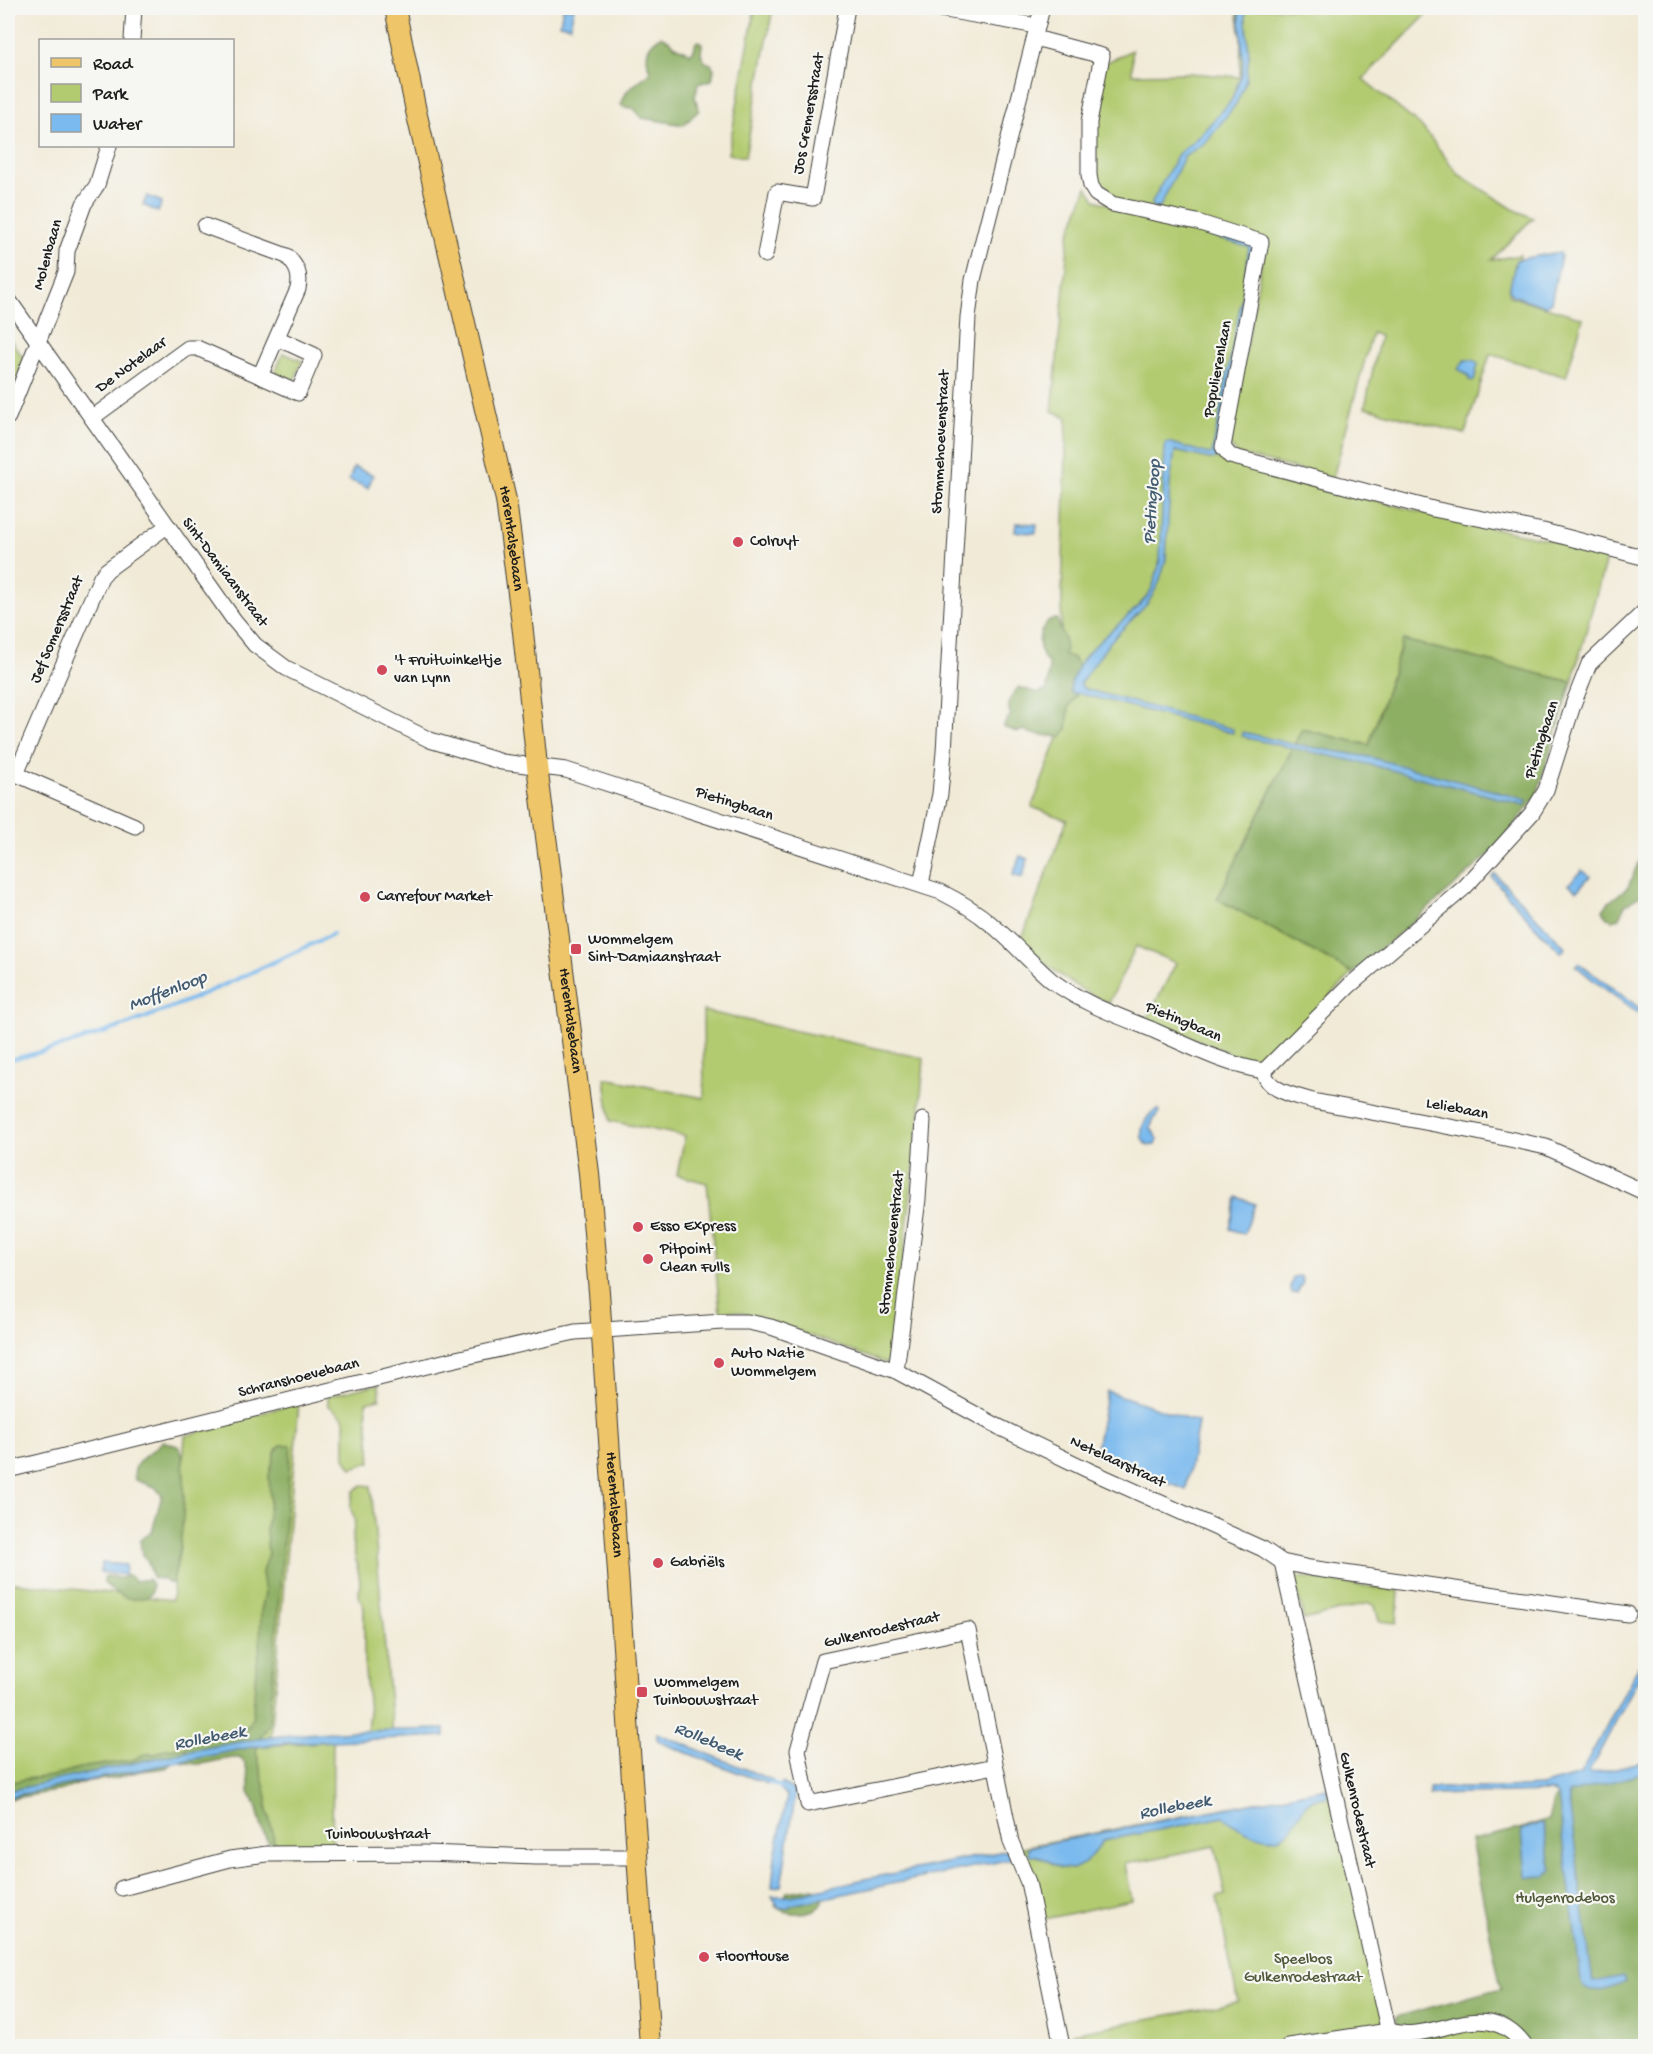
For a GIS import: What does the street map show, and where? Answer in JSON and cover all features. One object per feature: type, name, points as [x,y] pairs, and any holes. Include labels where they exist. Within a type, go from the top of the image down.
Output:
[{"type":"main road","name":"Herentalsebaan","points":[[395,8],[416,111],[506,500],[523,632],[537,766],[589,1173],[650,2046]]},
{"type":"street","points":[[132,39],[134,8]]},
{"type":"street","name":"Jos Cremersstraat","points":[[765,255],[777,192],[813,198],[847,8]]},
{"type":"street","points":[[934,8],[1036,32]]},
{"type":"street","name":"Stommehoevenstraat","points":[[921,884],[940,794],[944,752],[968,317],[973,280],[1042,8]]},
{"type":"street","name":"Populierenlaan","points":[[1036,32],[1102,56],[1089,122],[1089,175],[1091,186],[1096,194],[1112,204],[1197,222],[1261,242],[1223,447],[1230,456],[1433,509],[1542,531],[1646,558]]},
{"type":"street","name":"Molenbaan","points":[[8,417],[66,272],[67,251],[84,204],[97,185],[109,147]]},
{"type":"street","points":[[205,226],[286,256],[295,265],[300,277],[298,289],[260,376]]},
{"type":"street","name":"Sint-Damiaanstraat","points":[[8,298],[167,526],[234,620],[255,645],[285,668],[430,740],[502,762],[537,766]]},
{"type":"street","name":"De Notelaar","points":[[92,418],[188,348],[197,348],[298,393],[314,355],[277,338]]},
{"type":"street","name":"Jef Somersstraat","points":[[12,773],[101,577],[107,570],[167,526]]},
{"type":"street","name":"Pietingbaan","points":[[537,766],[563,769],[587,776],[941,892],[978,914],[1051,980],[1070,992],[1210,1054],[1246,1068],[1264,1071],[1349,986],[1465,887],[1532,813],[1546,790],[1574,702],[1589,664],[1646,610]]},
{"type":"street","points":[[12,773],[135,826]]},
{"type":"street","name":"Leliebaan","points":[[1264,1071],[1268,1083],[1291,1094],[1313,1101],[1546,1147],[1646,1193]]},
{"type":"street","name":"Stommehoevenstraat","points":[[896,1371],[918,1199],[922,1120]]},
{"type":"street","name":"Netelaarstraat","points":[[601,1331],[723,1322],[748,1322],[771,1327],[896,1371],[999,1427],[1263,1549],[1281,1562],[1628,1614]]},
{"type":"street","name":"Schranshoevebaan","points":[[8,1470],[443,1362],[575,1332],[601,1331]]},
{"type":"street","name":"Gulkenrodestraat","points":[[1281,1562],[1392,2046]]},
{"type":"street","name":"Gulkenrodestraat","points":[[995,1766],[808,1804],[798,1750],[823,1661],[968,1630],[1011,1842],[1029,1882],[1062,2046]]},
{"type":"street","name":"Tuinbouwstraat","points":[[122,1888],[230,1859],[267,1854],[425,1853],[536,1857],[637,1857]]},
{"type":"street","points":[[1289,2046],[1389,2031],[1401,2034],[1476,2021],[1500,2024],[1515,2034],[1525,2046]]},
{"type":"green space","points":[[755,8],[773,8],[745,157],[728,154]]},
{"type":"green space","points":[[1237,8],[1433,8],[1363,79],[1423,128],[1458,174],[1513,209],[1533,218],[1491,260],[1520,255],[1509,296],[1583,318],[1566,377],[1490,354],[1465,434],[1365,407],[1380,336],[1372,333],[1333,478],[1237,454],[1229,444],[1264,250],[1116,201],[1096,185],[1093,136],[1103,64],[1132,50],[1132,74],[1189,73],[1240,77],[1241,39]]},
{"type":"green space","points":[[661,36],[690,54],[696,42],[699,41],[702,44],[701,54],[705,62],[711,64],[714,69],[712,80],[698,84],[695,97],[699,110],[684,125],[642,118],[633,108],[623,107],[621,104],[627,91],[650,72],[647,61],[649,47]]},
{"type":"green space","points":[[1087,187],[1095,200],[1256,246],[1217,459],[1439,517],[1608,552],[1572,682],[1403,640],[1369,745],[1302,729],[1218,899],[1353,973],[1265,1064],[1248,1061],[1147,1019],[1176,963],[1136,946],[1109,1003],[1062,976],[1021,941],[1067,820],[1032,807],[1058,738],[1067,417],[1052,411],[1069,235]]},
{"type":"green space","points":[[8,336],[24,359],[8,400]]},
{"type":"green space","points":[[283,353],[302,361],[294,381],[275,373]]},
{"type":"green space","points":[[1058,619],[1066,646],[1064,656],[1072,657],[1083,669],[1079,691],[1069,707],[1067,730],[1061,737],[1033,734],[1024,730],[1017,732],[1003,727],[1011,716],[1010,700],[1019,687],[1037,693],[1047,690],[1049,665],[1042,654],[1039,642],[1044,626],[1049,620]]},
{"type":"green space","points":[[1403,640],[1572,682],[1536,797],[1497,847],[1353,973],[1217,899],[1302,729],[1369,745]]},
{"type":"green space","points":[[1645,847],[1644,893],[1625,905],[1619,918],[1613,920],[1606,917],[1603,910],[1609,902],[1628,887]]},
{"type":"green space","points":[[703,1011],[924,1058],[892,1362],[885,1363],[756,1316],[733,1311],[720,1312],[707,1183],[677,1175],[685,1136],[610,1121],[605,1078],[704,1098]]},
{"type":"green space","points":[[379,1384],[380,1399],[366,1402],[371,1462],[352,1468],[345,1458],[345,1422],[342,1416],[328,1405],[328,1396]]},
{"type":"green space","points":[[299,1402],[271,1738],[8,1791],[8,1582],[172,1600],[185,1436]]},
{"type":"green space","points":[[163,1441],[180,1447],[183,1460],[184,1495],[181,1535],[172,1583],[153,1578],[147,1559],[142,1555],[140,1540],[152,1532],[162,1495],[155,1487],[135,1480],[134,1473],[139,1462]]},
{"type":"green space","points":[[281,1445],[291,1445],[269,1724],[262,1734],[256,1751],[267,1797],[267,1811],[274,1846],[262,1830],[256,1806],[249,1792],[246,1768],[239,1758],[197,1764],[174,1761],[166,1768],[88,1781],[62,1790],[8,1799],[8,1783],[53,1776],[79,1768],[133,1760],[145,1754],[156,1754],[166,1749],[181,1747],[186,1749],[187,1745],[209,1736],[249,1726],[253,1715],[261,1611],[265,1593],[262,1572],[268,1553],[266,1530],[270,1500],[269,1475],[276,1450]]},
{"type":"green space","points":[[362,1485],[371,1486],[392,1730],[367,1731],[369,1712],[364,1661],[364,1608],[359,1596],[360,1580],[352,1541],[355,1520],[350,1507],[354,1491]]},
{"type":"green space","points":[[128,1575],[136,1581],[148,1579],[152,1584],[151,1594],[138,1599],[126,1598],[104,1583],[105,1576],[119,1578]]},
{"type":"green space","points":[[1294,1576],[1399,1591],[1397,1623],[1379,1621],[1375,1605],[1369,1603],[1304,1620]]},
{"type":"green space","points":[[333,1741],[332,1853],[274,1854],[252,1747]]},
{"type":"green space","name":"Hulgenrodebos","points":[[1645,1767],[1645,2046],[1516,2046],[1507,2018],[1402,2044],[1396,2017],[1501,1988],[1471,1840],[1520,1829],[1548,1819],[1554,1799],[1563,1791]]},
{"type":"green space","name":"Speelbos Gulkenrodestraat","points":[[1324,1789],[1334,1792],[1389,2031],[1302,2046],[1070,2046],[1069,2040],[1073,2033],[1238,2002],[1217,1897],[1225,1895],[1215,1846],[1125,1864],[1132,1900],[1044,1919],[1036,1879],[1022,1847]]},
{"type":"green space","points":[[813,1888],[823,1896],[823,1903],[813,1910],[793,1913],[780,1910],[775,1906],[787,1892]]},
{"type":"green space","points":[[1507,2017],[1516,2046],[1403,2046],[1402,2044]]},
{"type":"green space","points":[[1383,2042],[1386,2046],[1333,2046]]},
{"type":"water","points":[[563,8],[574,8],[570,26],[560,24]]},
{"type":"water","points":[[1239,8],[1245,8],[1249,55],[1246,80],[1241,93],[1236,104],[1207,141],[1184,157],[1159,209],[1153,208],[1152,202],[1178,154],[1199,136],[1231,101],[1242,73]]},
{"type":"water","points":[[147,196],[162,202],[158,212],[143,205]]},
{"type":"water","points":[[1152,217],[1251,243],[1254,249],[1217,458],[1210,459],[1175,451],[1170,484],[1166,559],[1159,583],[1148,603],[1110,642],[1081,685],[1085,689],[1233,729],[1233,733],[1070,691],[1081,662],[1102,639],[1138,607],[1154,583],[1160,560],[1165,444],[1168,442],[1212,453],[1242,297],[1249,247],[1154,221]]},
{"type":"water","points":[[1560,253],[1561,256],[1551,302],[1545,306],[1512,295],[1509,290],[1516,260]]},
{"type":"water","points":[[1465,360],[1473,360],[1478,364],[1474,381],[1469,380],[1469,376],[1458,369]]},
{"type":"water","points":[[354,467],[373,475],[368,488],[349,480]]},
{"type":"water","points":[[1016,523],[1037,524],[1036,533],[1015,532]]},
{"type":"water","points":[[1243,732],[1292,744],[1369,757],[1527,800],[1525,805],[1368,764],[1251,739],[1242,736]]},
{"type":"water","points":[[1020,856],[1028,859],[1022,878],[1013,875]]},
{"type":"water","points":[[1582,870],[1590,876],[1577,891],[1569,884]]},
{"type":"water","points":[[1495,874],[1565,947],[1564,950],[1561,952],[1525,916],[1492,877]]},
{"type":"water","points":[[1579,963],[1645,1012],[1645,1018],[1576,966]]},
{"type":"water","points":[[1158,1109],[1159,1114],[1153,1119],[1151,1128],[1158,1140],[1155,1145],[1148,1145],[1142,1137],[1142,1130],[1147,1118]]},
{"type":"water","points":[[1237,1197],[1255,1204],[1244,1234],[1230,1229]]},
{"type":"water","points":[[1300,1276],[1303,1282],[1297,1293],[1292,1293],[1290,1288],[1293,1277]]},
{"type":"water","points":[[1107,1391],[1198,1422],[1186,1490],[1095,1454]]},
{"type":"water","points":[[102,1563],[126,1565],[125,1575],[100,1572]]},
{"type":"water","points":[[1645,1654],[1645,1666],[1589,1772],[1591,1774],[1645,1761],[1645,1773],[1568,1793],[1592,1976],[1594,1982],[1623,1976],[1625,1982],[1595,1991],[1584,1987],[1581,1981],[1558,1795],[1553,1792],[1429,1795],[1429,1788],[1541,1786],[1580,1775]]},
{"type":"water","points":[[445,1729],[445,1736],[288,1743],[252,1747],[8,1797],[8,1791],[164,1756],[258,1739],[328,1732]]},
{"type":"water","points":[[657,1733],[772,1780],[768,1784],[664,1744],[657,1739]]},
{"type":"water","points":[[782,1783],[794,1790],[795,1797],[781,1886],[772,1887],[775,1856],[787,1796],[780,1788]]},
{"type":"water","points":[[1327,1788],[1328,1797],[1310,1801],[1302,1809],[1288,1832],[1273,1839],[1246,1832],[1224,1817],[1103,1841],[1085,1863],[1073,1869],[1061,1868],[1038,1856],[1029,1855],[1028,1847]]},
{"type":"water","points":[[1543,1824],[1552,1871],[1546,1877],[1528,1878],[1522,1830]]},
{"type":"water","points":[[1010,1850],[1012,1859],[791,1905],[788,1908],[779,1908],[772,1896],[791,1896]]},
{"type":"waterway","name":"Moffenloop","points":[[8,1060],[92,1037],[133,1022],[214,989],[333,934]]},
{"type":"waterway","name":"Rollebeek","points":[[768,1781],[783,1788]]},
{"type":"place","name":"Colruyt","points":[[738,542]]},
{"type":"place","name":"'t Fruitwinkeltje van Lynn","points":[[382,670]]},
{"type":"place","name":"Carrefour Market","points":[[365,897]]},
{"type":"place","name":"Wommelgem Sint-Damiaanstraat","points":[[576,949]]},
{"type":"place","name":"Esso Express","points":[[638,1227]]},
{"type":"place","name":"Pitpoint Clean Fulls","points":[[648,1259]]},
{"type":"place","name":"Auto Natie Wommelgem","points":[[719,1363]]},
{"type":"place","name":"Gabriëls","points":[[658,1563]]},
{"type":"place","name":"Wommelgem Tuinbouwstraat","points":[[642,1692]]},
{"type":"place","name":"FloorHouse","points":[[704,1957]]},
{"type":"water label","name":"Pietingloop","points":[[1153,502]]}]
